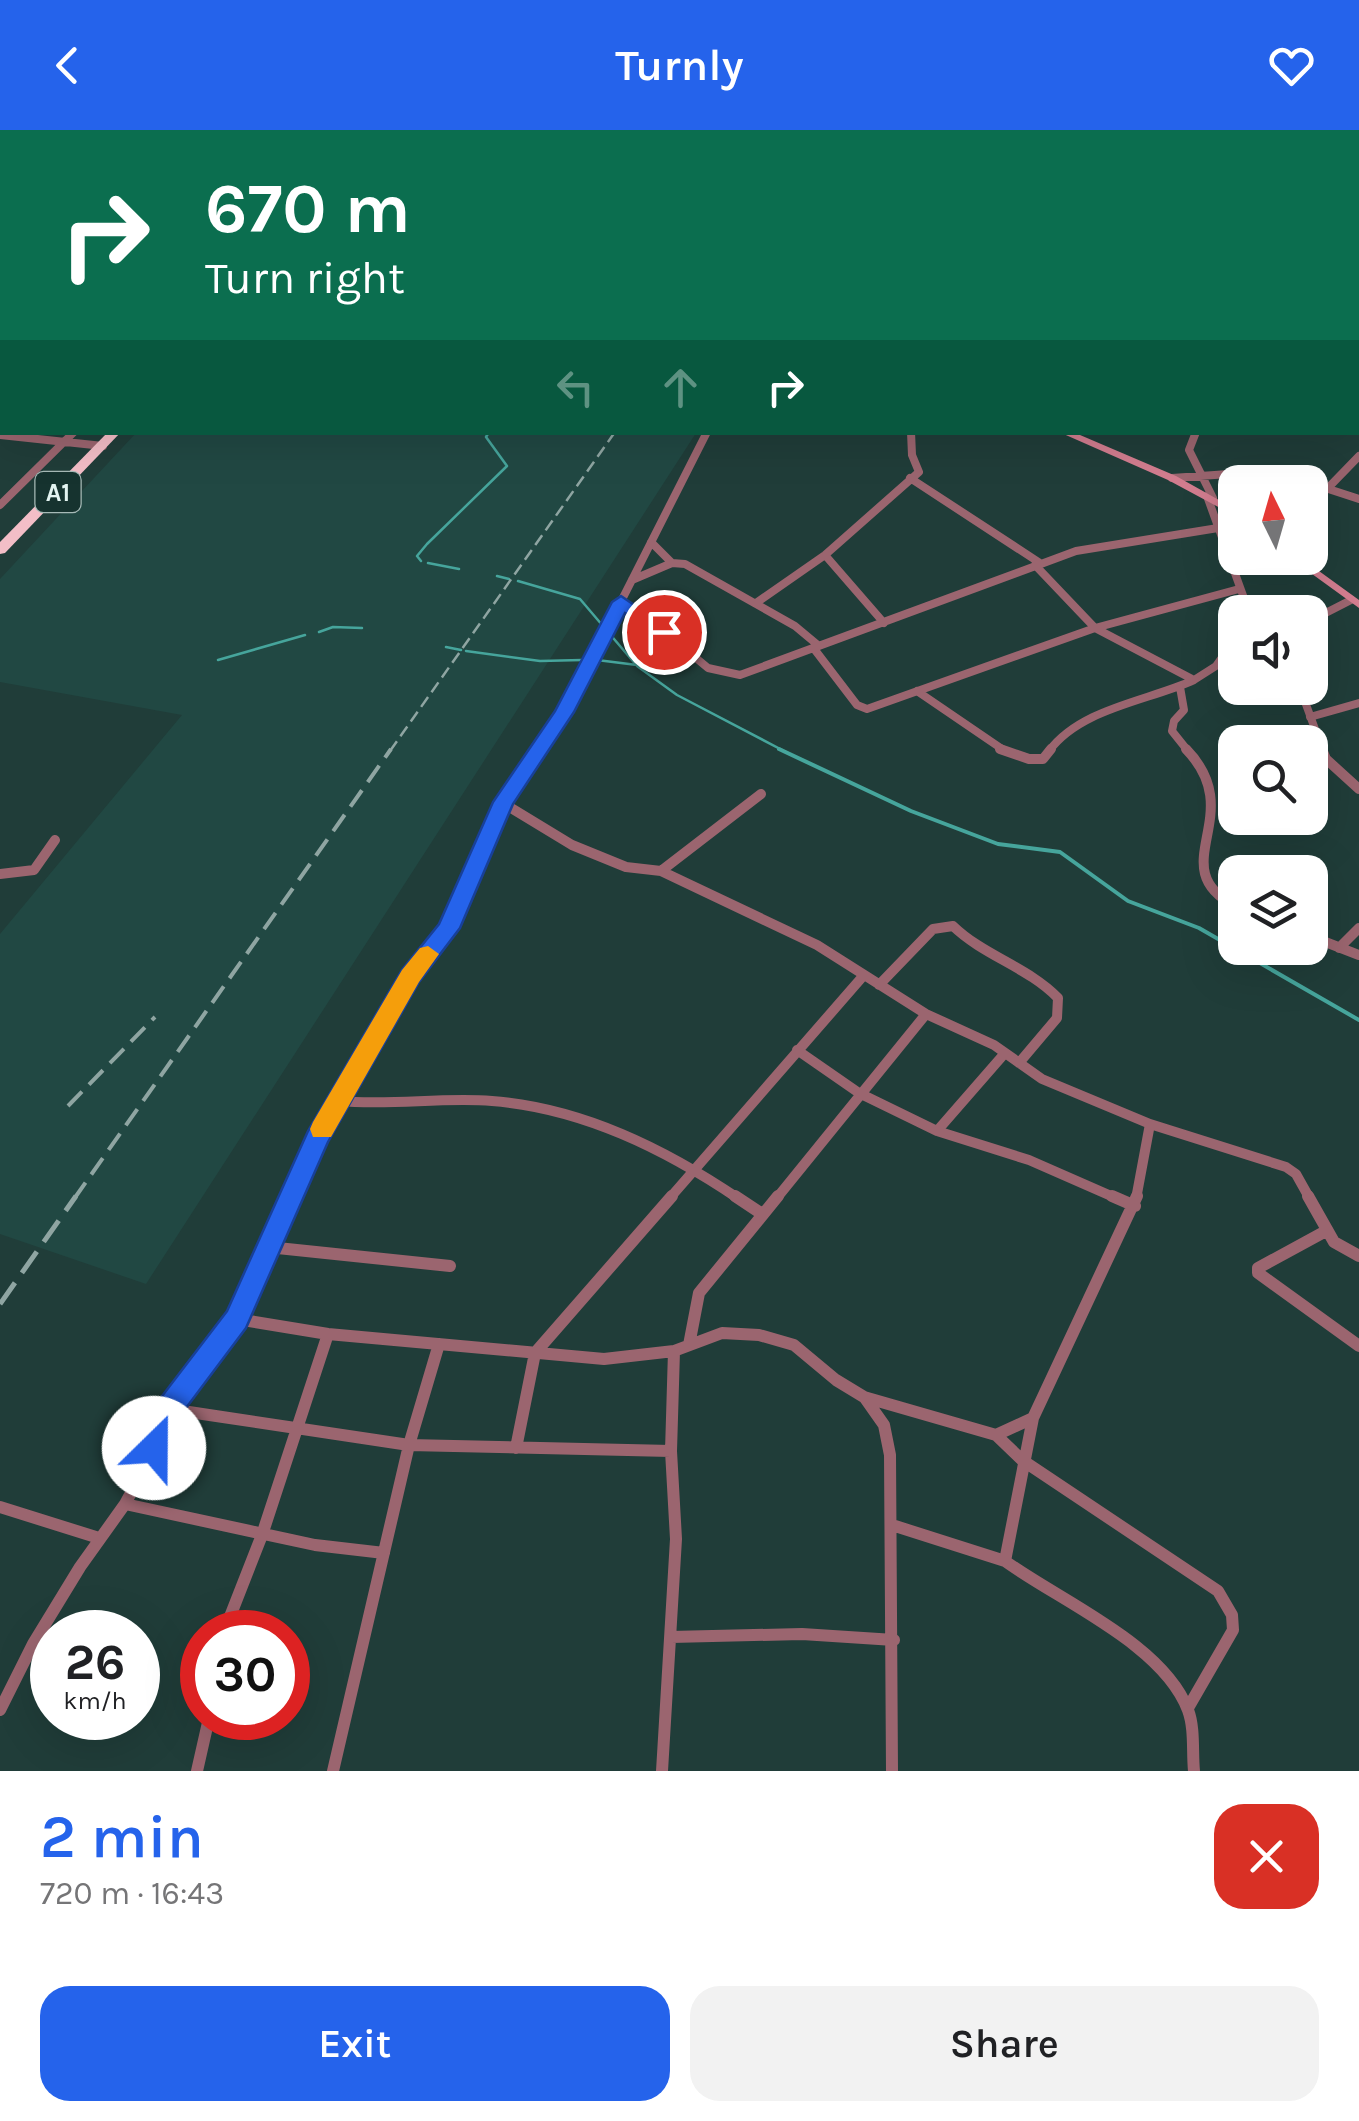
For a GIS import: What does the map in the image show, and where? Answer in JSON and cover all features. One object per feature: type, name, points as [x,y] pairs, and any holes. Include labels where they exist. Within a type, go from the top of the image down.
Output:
[{"type":"highway","name":"A1","points":[[0,534],[97,441]]},
{"type":"highway","name":"A1","points":[[0,550],[97,441]]},
{"type":"street","points":[[11,435],[97,441]]},
{"type":"street","points":[[0,505],[72,435]]},
{"type":"street","points":[[0,1710],[33,1644],[99,1538],[126,1504],[169,1409],[237,1319],[317,1139],[410,976],[449,928],[504,802],[564,712],[705,435]]},
{"type":"street","points":[[756,603],[825,555],[919,472],[912,456],[911,435]]},
{"type":"street","points":[[1071,435],[1218,502]]},
{"type":"street","points":[[621,602],[717,673],[746,674],[1098,545],[1218,528],[1202,473],[1190,450],[1195,435]]},
{"type":"street","points":[[1328,487],[1359,456]]},
{"type":"street","points":[[1172,478],[1218,473]]},
{"type":"street","points":[[910,478],[1038,564],[1095,628],[1194,680]]},
{"type":"street","points":[[1328,488],[1359,500]]},
{"type":"street","points":[[651,542],[672,564]]},
{"type":"street","points":[[825,555],[884,624]]},
{"type":"street","points":[[632,580],[672,564],[685,564],[756,603],[817,648],[860,708],[872,708],[1095,628],[1239,588]]},
{"type":"street","points":[[1234,575],[1242,595]]},
{"type":"street","points":[[1318,575],[1355,602],[1328,614]]},
{"type":"street","points":[[916,691],[985,740],[1032,761],[1043,759],[1052,744],[1088,721],[1180,687],[1218,663]]},
{"type":"street","points":[[1180,687],[1184,710],[1174,721],[1172,731],[1200,765],[1212,790],[1202,872],[1204,885],[1218,898]]},
{"type":"street","points":[[1310,717],[1359,703]]},
{"type":"street","points":[[1306,705],[1329,764],[1359,788]]},
{"type":"street","points":[[661,871],[761,794]]},
{"type":"street","points":[[504,802],[572,845],[626,867],[661,871],[817,945],[926,1014],[970,1031],[1042,1079],[1150,1124],[1291,1170],[1334,1242],[1359,1256]]},
{"type":"street","points":[[0,874],[34,870],[55,840]]},
{"type":"street","points":[[879,985],[933,929],[952,926],[965,939],[1037,978],[1058,998],[1056,1018],[1020,1063]]},
{"type":"street","points":[[1339,948],[1359,928]]},
{"type":"street","points":[[1328,943],[1359,955]]},
{"type":"street","points":[[516,1448],[535,1353],[864,976]]},
{"type":"street","points":[[690,1345],[699,1293],[926,1014]]},
{"type":"street","points":[[797,1050],[860,1093],[937,1132],[1029,1160],[1135,1206]]},
{"type":"street","points":[[937,1132],[1005,1053]]},
{"type":"street","points":[[339,1101],[393,1105],[454,1100],[532,1106],[572,1115],[695,1168],[762,1214]]},
{"type":"street","points":[[1005,1561],[1033,1418],[1135,1206],[1150,1124]]},
{"type":"street","points":[[1326,1231],[1258,1268],[1258,1273],[1359,1346]]},
{"type":"street","points":[[268,1247],[450,1266]]},
{"type":"street","points":[[237,1319],[328,1334],[604,1359],[674,1351],[722,1333],[759,1335],[794,1345],[864,1397],[884,1426],[890,1455],[892,1525],[892,1771]]},
{"type":"street","points":[[233,1610],[262,1535],[328,1334]]},
{"type":"street","points":[[333,1771],[410,1445],[440,1344]]},
{"type":"street","points":[[662,1771],[676,1540],[671,1451],[674,1351]]},
{"type":"street","points":[[864,1397],[996,1435],[1022,1460],[1218,1591],[1226,1602],[1233,1630],[1188,1708]]},
{"type":"street","points":[[169,1409],[410,1445],[671,1451]]},
{"type":"street","points":[[996,1435],[1033,1418]]},
{"type":"street","points":[[126,1504],[262,1535],[384,1552]]},
{"type":"street","points":[[0,1507],[99,1538]]},
{"type":"street","points":[[892,1525],[1005,1561],[1089,1612],[1172,1680],[1188,1708],[1194,1771]]},
{"type":"street","points":[[671,1637],[802,1634],[894,1640]]},
{"type":"street","points":[[197,1771],[204,1740]]},
{"type":"shaded area","points":[[134,435],[695,435],[146,1284],[0,1234],[0,934],[182,715],[0,682],[0,579]]},
{"type":"waterway","points":[[421,561],[417,556],[427,544],[507,466],[487,435]]},
{"type":"waterway","points":[[428,563],[459,569]]},
{"type":"waterway","points":[[497,576],[509,579]]},
{"type":"waterway","points":[[518,581],[580,599],[636,665]]},
{"type":"waterway","points":[[319,632],[333,627],[362,628]]},
{"type":"waterway","points":[[218,660],[305,635]]},
{"type":"waterway","points":[[446,647],[461,650]]},
{"type":"waterway","points":[[466,651],[540,661],[582,660]]},
{"type":"waterway","points":[[597,660],[636,665]]},
{"type":"waterway","points":[[636,665],[677,695],[784,751]]},
{"type":"waterway","points":[[779,749],[911,811],[998,844],[1060,852],[1128,901],[1199,928],[1359,1020]]},
{"type":"railway","points":[[390,751],[613,435]]},
{"type":"railway","points":[[74,1199],[391,749]]},
{"type":"railway","points":[[68,1106],[155,1017]]},
{"type":"railway","points":[[0,1304],[76,1196]]},
{"type":"slow traffic","points":[[322,1129],[410,976],[428,954]]},
{"type":"route","points":[[154,1448],[169,1409],[237,1319],[317,1139],[410,976],[449,928],[504,802],[564,712],[621,602],[664,632]]}]
